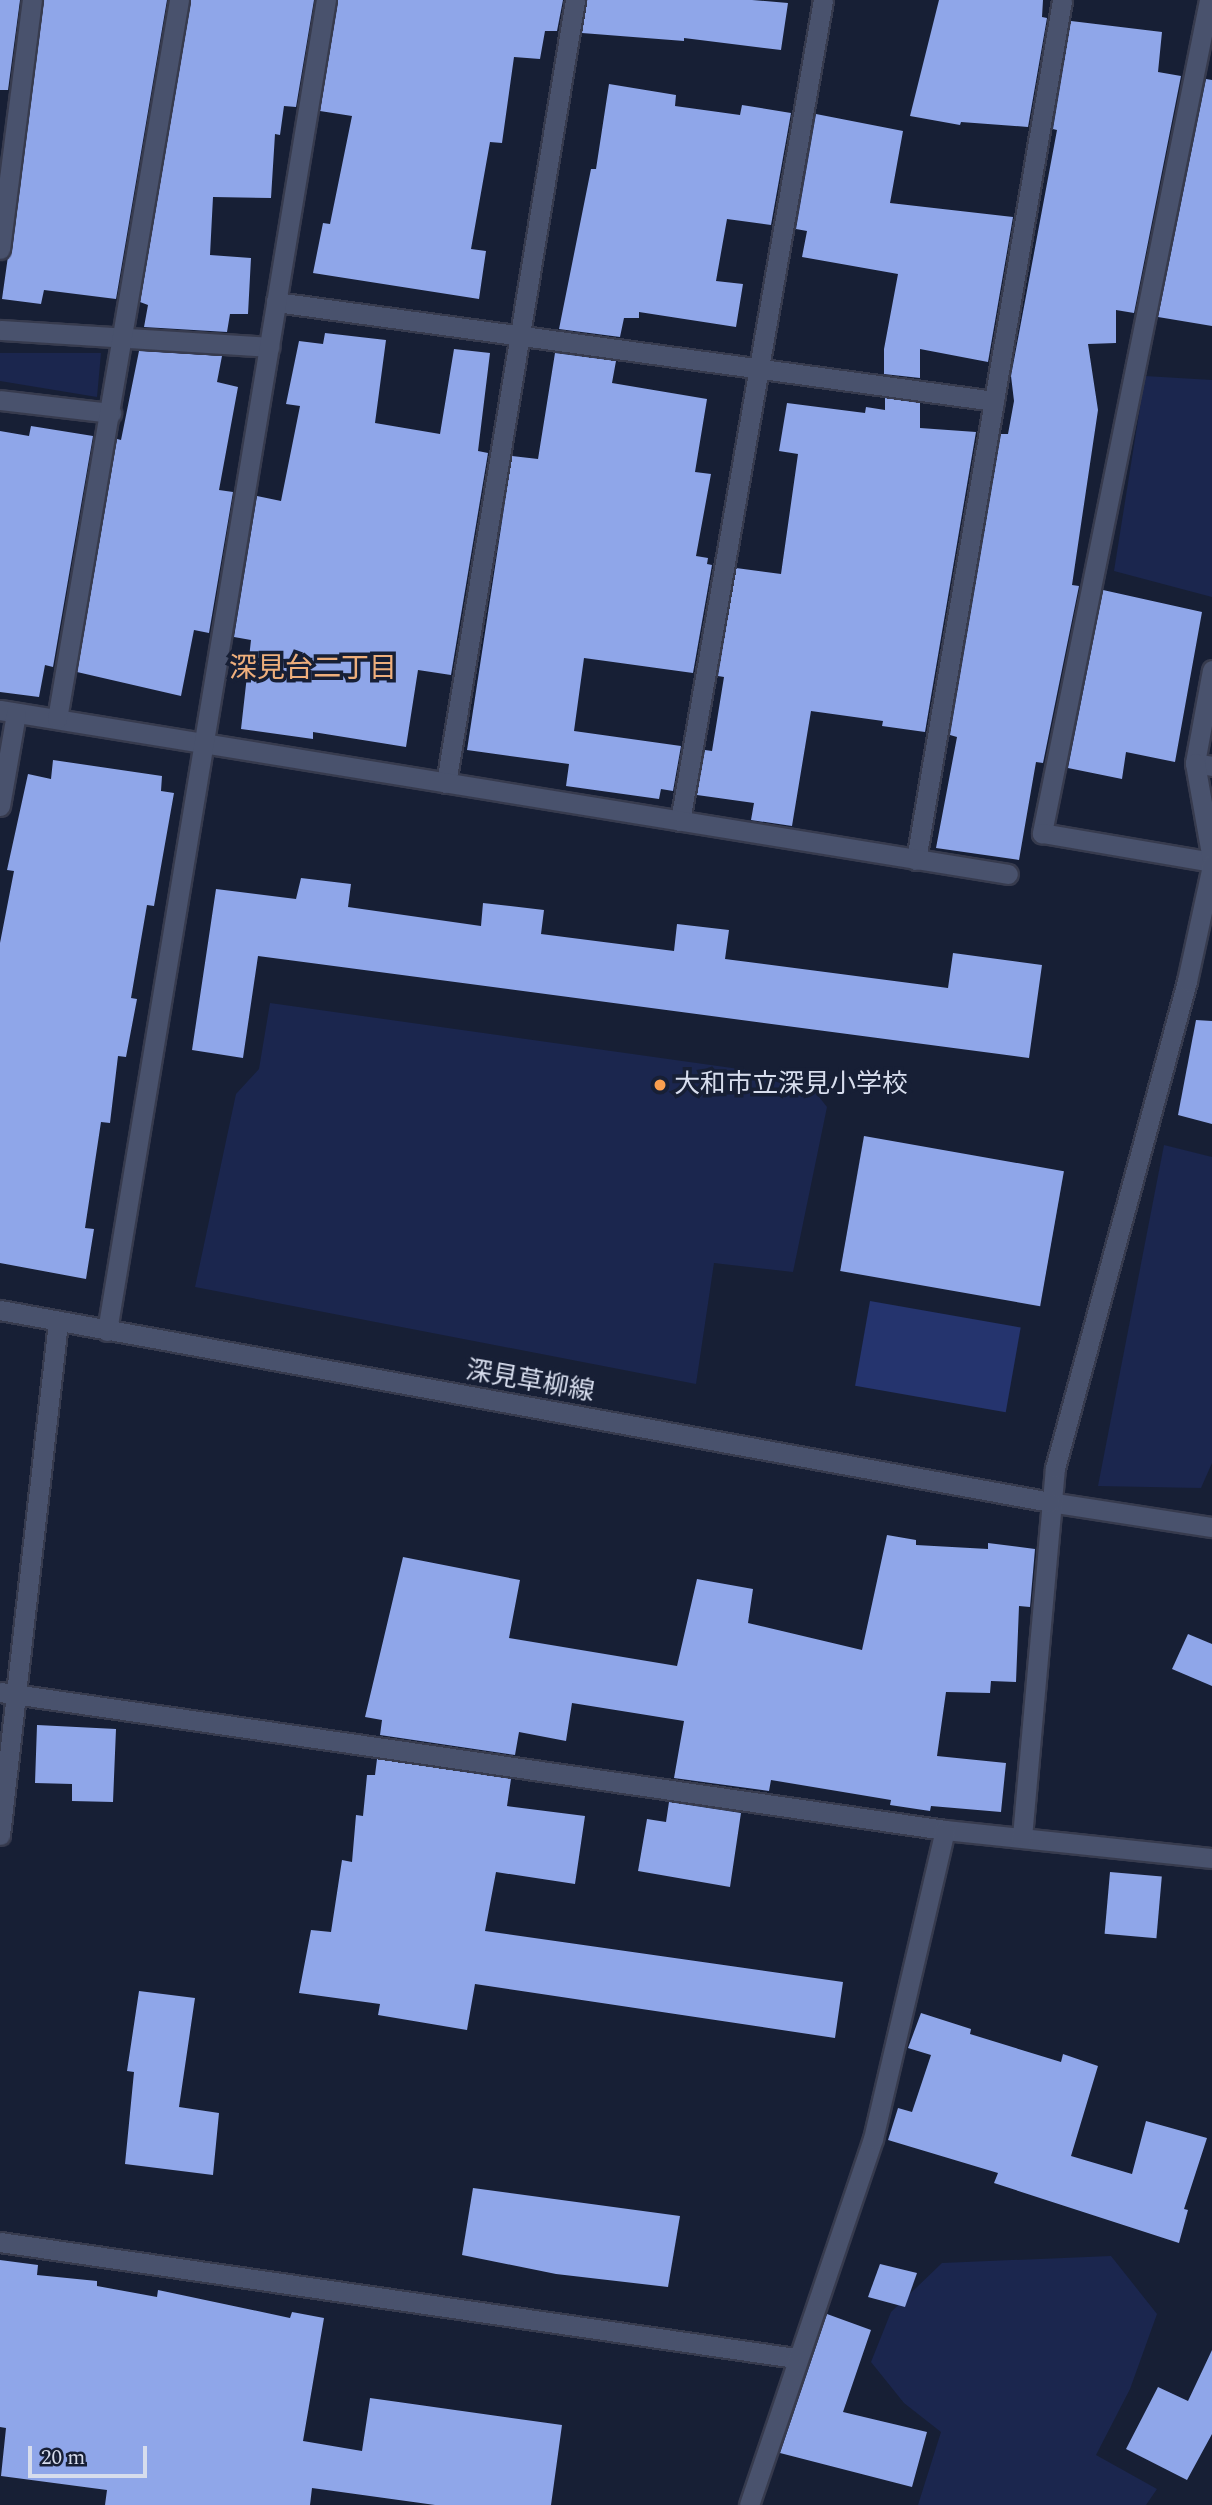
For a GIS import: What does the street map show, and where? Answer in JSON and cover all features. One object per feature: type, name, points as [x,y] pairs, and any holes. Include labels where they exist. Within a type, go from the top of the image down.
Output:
[{"type":"street","points":[[0,249],[32,0]]},
{"type":"street","points":[[57,719],[124,338],[179,0]]},
{"type":"street","points":[[107,1331],[326,0]]},
{"type":"street","points":[[446,783],[575,0]]},
{"type":"street","points":[[680,821],[823,0]]},
{"type":"street","points":[[916,860],[1062,0]]},
{"type":"street","points":[[1209,0],[1042,833],[1212,862]]},
{"type":"street","points":[[276,303],[994,401]]},
{"type":"street","points":[[0,330],[269,347]]},
{"type":"street","points":[[0,400],[111,413]]},
{"type":"street","points":[[1022,1837],[1055,1468],[1187,981],[1212,862],[1204,765],[1212,670]]},
{"type":"street","points":[[0,806],[8,712],[1008,874]]},
{"type":"street","name":"深見草柳線","points":[[0,1310],[1050,1502],[1212,1527]]},
{"type":"street","points":[[0,1835],[7,1692],[58,1322]]},
{"type":"street","points":[[7,1692],[945,1830],[1212,1858]]},
{"type":"street","points":[[749,2505],[796,2358],[873,2139],[945,1830]]},
{"type":"street","points":[[0,2242],[796,2358]]},
{"type":"shaded area","points":[[0,353],[101,353],[97,397],[0,381]]},
{"type":"shaded area","points":[[1145,376],[1212,380],[1212,597],[1114,571]]},
{"type":"shaded area","points":[[270,1003],[804,1078],[827,1107],[793,1272],[714,1263],[696,1384],[195,1287],[236,1094],[259,1069]]},
{"type":"shaded area","points":[[1164,1145],[1212,1157],[1212,1463],[1201,1488],[1098,1486]]},
{"type":"shaded area","points":[[870,1301],[1021,1328],[1006,1412],[855,1386]]},
{"type":"shaded area","points":[[1111,2256],[1157,2314],[1130,2389],[1096,2455],[1157,2489],[1146,2505],[918,2505],[941,2432],[904,2403],[871,2362],[891,2312],[942,2263]]},
{"type":"building","points":[[0,0],[20,0],[8,90],[0,90]]},
{"type":"building","points":[[44,0],[167,0],[116,299],[44,290],[41,304],[2,299]]},
{"type":"building","points":[[191,0],[314,0],[296,107],[284,106],[280,135],[275,134],[271,198],[213,197],[210,255],[251,258],[248,314],[230,314],[227,332],[144,327],[148,305],[140,302]]},
{"type":"building","points":[[338,0],[563,0],[557,31],[545,31],[540,59],[514,57],[502,143],[490,142],[471,249],[486,251],[479,299],[313,273],[323,223],[330,224],[352,116],[320,111]]},
{"type":"building","points":[[587,0],[752,0],[788,3],[781,50],[684,38],[684,41],[582,33]]},
{"type":"building","points":[[939,0],[1043,0],[1042,17],[1047,18],[1028,127],[961,122],[960,125],[910,116]]},
{"type":"building","points":[[1071,21],[1162,32],[1158,72],[1181,76],[1134,313],[1116,310],[1116,343],[1088,344],[1098,410],[1072,585],[1079,586],[1043,763],[1036,762],[1019,860],[936,848],[957,737],[950,735],[1001,434],[1008,434],[1014,401],[1011,376],[1057,130],[1053,129]]},
{"type":"building","points":[[1206,79],[1212,80],[1212,326],[1158,317]]},
{"type":"building","points":[[609,84],[676,95],[675,106],[740,115],[742,105],[791,113],[771,225],[727,219],[716,281],[743,284],[736,327],[639,312],[639,318],[624,318],[620,337],[559,329],[591,169],[596,169]]},
{"type":"building","points":[[816,114],[903,131],[890,203],[1013,217],[988,362],[920,349],[920,378],[884,374],[884,349],[898,274],[802,257],[807,231],[796,229]]},
{"type":"building","points":[[325,333],[386,340],[375,423],[440,434],[454,349],[490,353],[478,451],[488,453],[451,675],[418,670],[406,747],[313,732],[313,739],[241,729],[251,640],[234,637],[257,496],[281,501],[300,406],[286,404],[299,341],[323,344]]},
{"type":"building","points":[[139,351],[222,356],[217,382],[238,387],[219,490],[233,492],[209,633],[194,630],[181,696],[77,672],[117,439],[121,440]]},
{"type":"building","points":[[555,353],[616,361],[612,383],[707,399],[695,472],[711,474],[696,556],[708,558],[707,564],[712,565],[693,673],[584,658],[574,731],[681,746],[673,791],[661,789],[659,799],[566,786],[569,764],[467,750],[512,456],[538,459]]},
{"type":"building","points":[[885,398],[920,403],[920,428],[976,432],[925,732],[882,726],[883,721],[811,711],[792,826],[751,820],[754,803],[697,795],[705,750],[712,751],[724,677],[718,676],[736,568],[781,574],[798,454],[779,451],[787,403],[865,413],[866,407],[885,410]]},
{"type":"building","points":[[31,426],[93,436],[53,667],[45,665],[39,697],[0,692],[0,431],[29,436]]},
{"type":"building","points":[[1103,590],[1202,612],[1175,762],[1126,752],[1122,779],[1068,768]]},
{"type":"building","points":[[53,760],[162,776],[161,791],[174,793],[154,906],[147,905],[131,998],[137,999],[126,1057],[118,1056],[110,1123],[101,1122],[85,1228],[94,1229],[86,1279],[0,1263],[0,943],[14,871],[7,870],[28,774],[51,779]]},
{"type":"building","points":[[301,878],[351,884],[348,907],[481,926],[483,903],[544,910],[541,934],[674,951],[677,924],[729,930],[725,959],[948,988],[953,953],[1042,965],[1029,1058],[258,956],[243,1058],[192,1050],[216,889],[296,899]]},
{"type":"building","points":[[1196,1020],[1212,1021],[1212,1124],[1178,1115]]},
{"type":"building","points":[[864,1136],[1064,1171],[1040,1306],[840,1271]]},
{"type":"building","points":[[887,1535],[916,1540],[916,1545],[988,1549],[988,1543],[1035,1549],[1030,1607],[1019,1606],[1016,1682],[991,1681],[990,1693],[946,1692],[937,1756],[1006,1763],[1001,1812],[931,1806],[930,1811],[890,1805],[891,1800],[771,1780],[769,1791],[674,1778],[684,1721],[572,1703],[566,1741],[519,1732],[515,1755],[380,1735],[382,1720],[365,1717],[403,1557],[520,1580],[509,1638],[677,1666],[697,1579],[753,1589],[748,1623],[862,1650]]},
{"type":"building","points":[[1188,1634],[1212,1644],[1212,1686],[1172,1669]]},
{"type":"building","points":[[37,1725],[116,1729],[113,1802],[72,1801],[72,1784],[35,1783]]},
{"type":"building","points":[[377,1759],[511,1779],[507,1806],[585,1816],[575,1884],[496,1872],[485,1931],[843,1982],[835,2038],[475,1984],[467,2030],[378,2015],[380,2004],[299,1993],[311,1930],[331,1932],[342,1860],[352,1862],[356,1815],[363,1816],[367,1775],[375,1775]]},
{"type":"building","points":[[669,1802],[741,1813],[730,1887],[638,1871],[647,1819],[666,1822]]},
{"type":"building","points":[[1110,1872],[1162,1877],[1156,1938],[1105,1934]]},
{"type":"building","points":[[139,1991],[195,1998],[179,2107],[219,2113],[213,2175],[125,2164],[134,2072],[127,2071]]},
{"type":"building","points":[[921,2013],[971,2029],[970,2034],[1061,2062],[1063,2054],[1098,2066],[1071,2156],[1132,2174],[1146,2121],[1207,2138],[1184,2209],[1188,2210],[1179,2243],[994,2183],[998,2173],[888,2140],[898,2108],[912,2112],[931,2055],[908,2048]]},
{"type":"building","points":[[473,2188],[680,2216],[668,2287],[556,2274],[462,2255]]},
{"type":"building","points":[[0,2260],[38,2265],[37,2275],[97,2281],[97,2286],[157,2297],[158,2290],[290,2318],[292,2312],[324,2318],[303,2441],[362,2451],[370,2398],[562,2425],[551,2505],[435,2505],[312,2488],[310,2505],[105,2505],[107,2490],[1,2476],[6,2428],[0,2427]]},
{"type":"building","points":[[880,2264],[917,2273],[905,2307],[868,2297]]},
{"type":"building","points":[[827,2314],[871,2330],[843,2412],[927,2432],[912,2487],[780,2453]]},
{"type":"building","points":[[1212,2350],[1212,2434],[1187,2480],[1126,2449],[1158,2387],[1188,2401]]},
{"type":"place","name":"大和市立深見小学校","points":[[660,1085]]},
{"type":"district","name":"深見台二丁目","points":[[313,669]]}]
